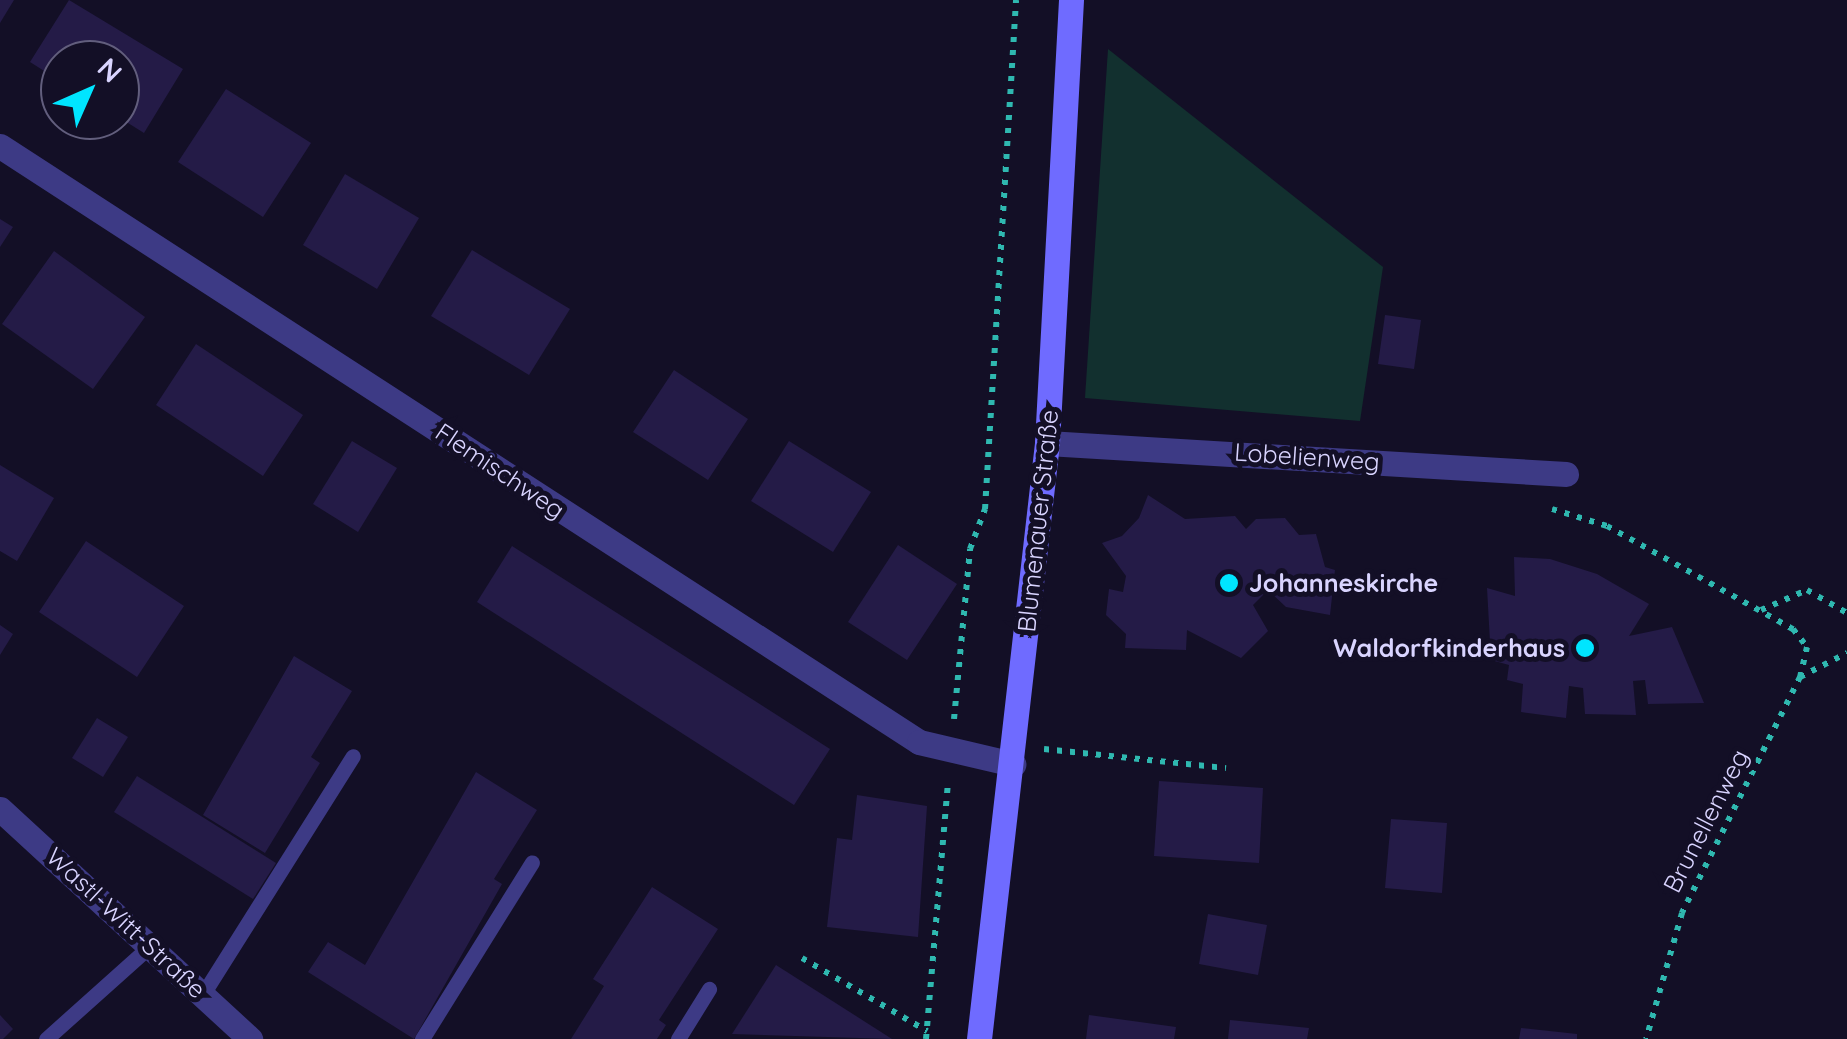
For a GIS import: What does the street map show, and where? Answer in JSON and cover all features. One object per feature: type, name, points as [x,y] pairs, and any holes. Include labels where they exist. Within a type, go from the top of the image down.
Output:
[{"type":"street","name":"Blumenauer Straße","points":[[979,1039],[1047,443],[1072,0]]},
{"type":"street","name":"Flemischweg","points":[[0,146],[919,742],[950,754],[1014,755]]},
{"type":"street","name":"Lobelienweg","points":[[1047,443],[1566,474]]},
{"type":"street","name":"Wastl-Witt-Straße","points":[[0,808],[250,1039]]},
{"type":"lane","points":[[202,994],[353,756]]},
{"type":"lane","points":[[422,1039],[532,862]]},
{"type":"lane","points":[[46,1039],[150,946]]},
{"type":"lane","points":[[678,1039],[710,988]]},
{"type":"path","points":[[802,958],[926,1035],[970,549],[984,509],[1016,0]]},
{"type":"path","points":[[1520,470],[1540,506],[1607,526],[1793,629],[1807,648],[1800,677]]},
{"type":"path","points":[[1761,610],[1807,590],[1847,613]]},
{"type":"path","points":[[1800,677],[1847,653]]},
{"type":"path","name":"Brunellenweg","points":[[1646,1039],[1682,913],[1800,677]]},
{"type":"path","points":[[1014,755],[1226,768]]},
{"type":"green space","points":[[1108,49],[1383,267],[1360,421],[1085,398]]},
{"type":"building","points":[[0,0],[14,0],[0,23]]},
{"type":"building","points":[[69,0],[135,40],[44,40]]},
{"type":"building","points":[[140,43],[183,69],[144,133],[140,130]]},
{"type":"building","points":[[40,46],[40,68],[30,62]]},
{"type":"building","points":[[226,89],[311,143],[263,217],[178,162]]},
{"type":"building","points":[[345,174],[419,218],[377,289],[303,245]]},
{"type":"building","points":[[0,219],[13,227],[0,247]]},
{"type":"building","points":[[472,250],[570,309],[529,375],[431,316]]},
{"type":"building","points":[[54,251],[145,317],[93,389],[2,324]]},
{"type":"building","points":[[1385,315],[1421,320],[1414,369],[1378,364]]},
{"type":"building","points":[[196,344],[303,415],[263,476],[156,405]]},
{"type":"building","points":[[674,370],[748,419],[708,480],[633,432]]},
{"type":"building","points":[[352,441],[397,468],[358,532],[313,504]]},
{"type":"building","points":[[789,441],[871,492],[833,552],[751,501]]},
{"type":"building","points":[[0,465],[54,498],[17,561],[0,551]]},
{"type":"building","name":"Johanneskirche","points":[[1148,495],[1185,519],[1235,516],[1246,529],[1256,519],[1285,518],[1299,535],[1316,534],[1325,567],[1335,570],[1330,615],[1286,607],[1268,590],[1253,605],[1268,631],[1241,658],[1187,630],[1186,650],[1125,648],[1126,634],[1106,615],[1109,589],[1123,592],[1126,576],[1102,543],[1122,536],[1139,518]]},
{"type":"building","points":[[86,541],[184,606],[137,677],[39,612]]},
{"type":"building","points":[[898,545],[957,584],[907,660],[848,622]]},
{"type":"building","points":[[512,546],[830,749],[794,805],[477,602]]},
{"type":"building","name":"Waldorfkinderhaus","points":[[1514,557],[1550,559],[1597,574],[1649,604],[1629,636],[1672,627],[1704,703],[1648,704],[1645,680],[1633,681],[1636,715],[1585,714],[1583,688],[1569,686],[1566,718],[1521,712],[1523,684],[1507,680],[1509,665],[1491,660],[1487,588],[1515,596]]},
{"type":"building","points":[[0,625],[13,634],[0,655]]},
{"type":"building","points":[[294,656],[352,691],[311,757],[320,763],[265,853],[203,815]]},
{"type":"building","points":[[97,718],[128,737],[103,777],[72,758]]},
{"type":"building","points":[[476,772],[537,810],[494,879],[502,884],[414,1039],[308,972],[328,942],[365,965]]},
{"type":"building","points":[[137,776],[276,863],[253,899],[114,812]]},
{"type":"building","points":[[1159,781],[1263,788],[1259,863],[1154,856]]},
{"type":"building","points":[[857,795],[927,806],[918,937],[827,927],[837,838],[852,840]]},
{"type":"building","points":[[1391,819],[1447,823],[1442,893],[1385,888]]},
{"type":"building","points":[[652,887],[718,929],[659,1020],[666,1025],[657,1039],[571,1039],[604,986],[593,979]]},
{"type":"building","points":[[1208,914],[1267,925],[1258,975],[1199,964]]},
{"type":"building","points":[[776,965],[856,1016],[892,1039],[732,1034]]},
{"type":"building","points":[[0,1015],[13,1029],[3,1039],[0,1039]]},
{"type":"building","points":[[1089,1015],[1176,1027],[1174,1039],[1086,1039]]},
{"type":"building","points":[[1230,1020],[1309,1028],[1307,1039],[1228,1039]]},
{"type":"building","points":[[1521,1028],[1577,1034],[1577,1039],[1519,1039]]},
{"type":"place","name":"Johanneskirche","points":[[1229,583]]},
{"type":"place","name":"Waldorfkinderhaus","points":[[1585,648]]}]
